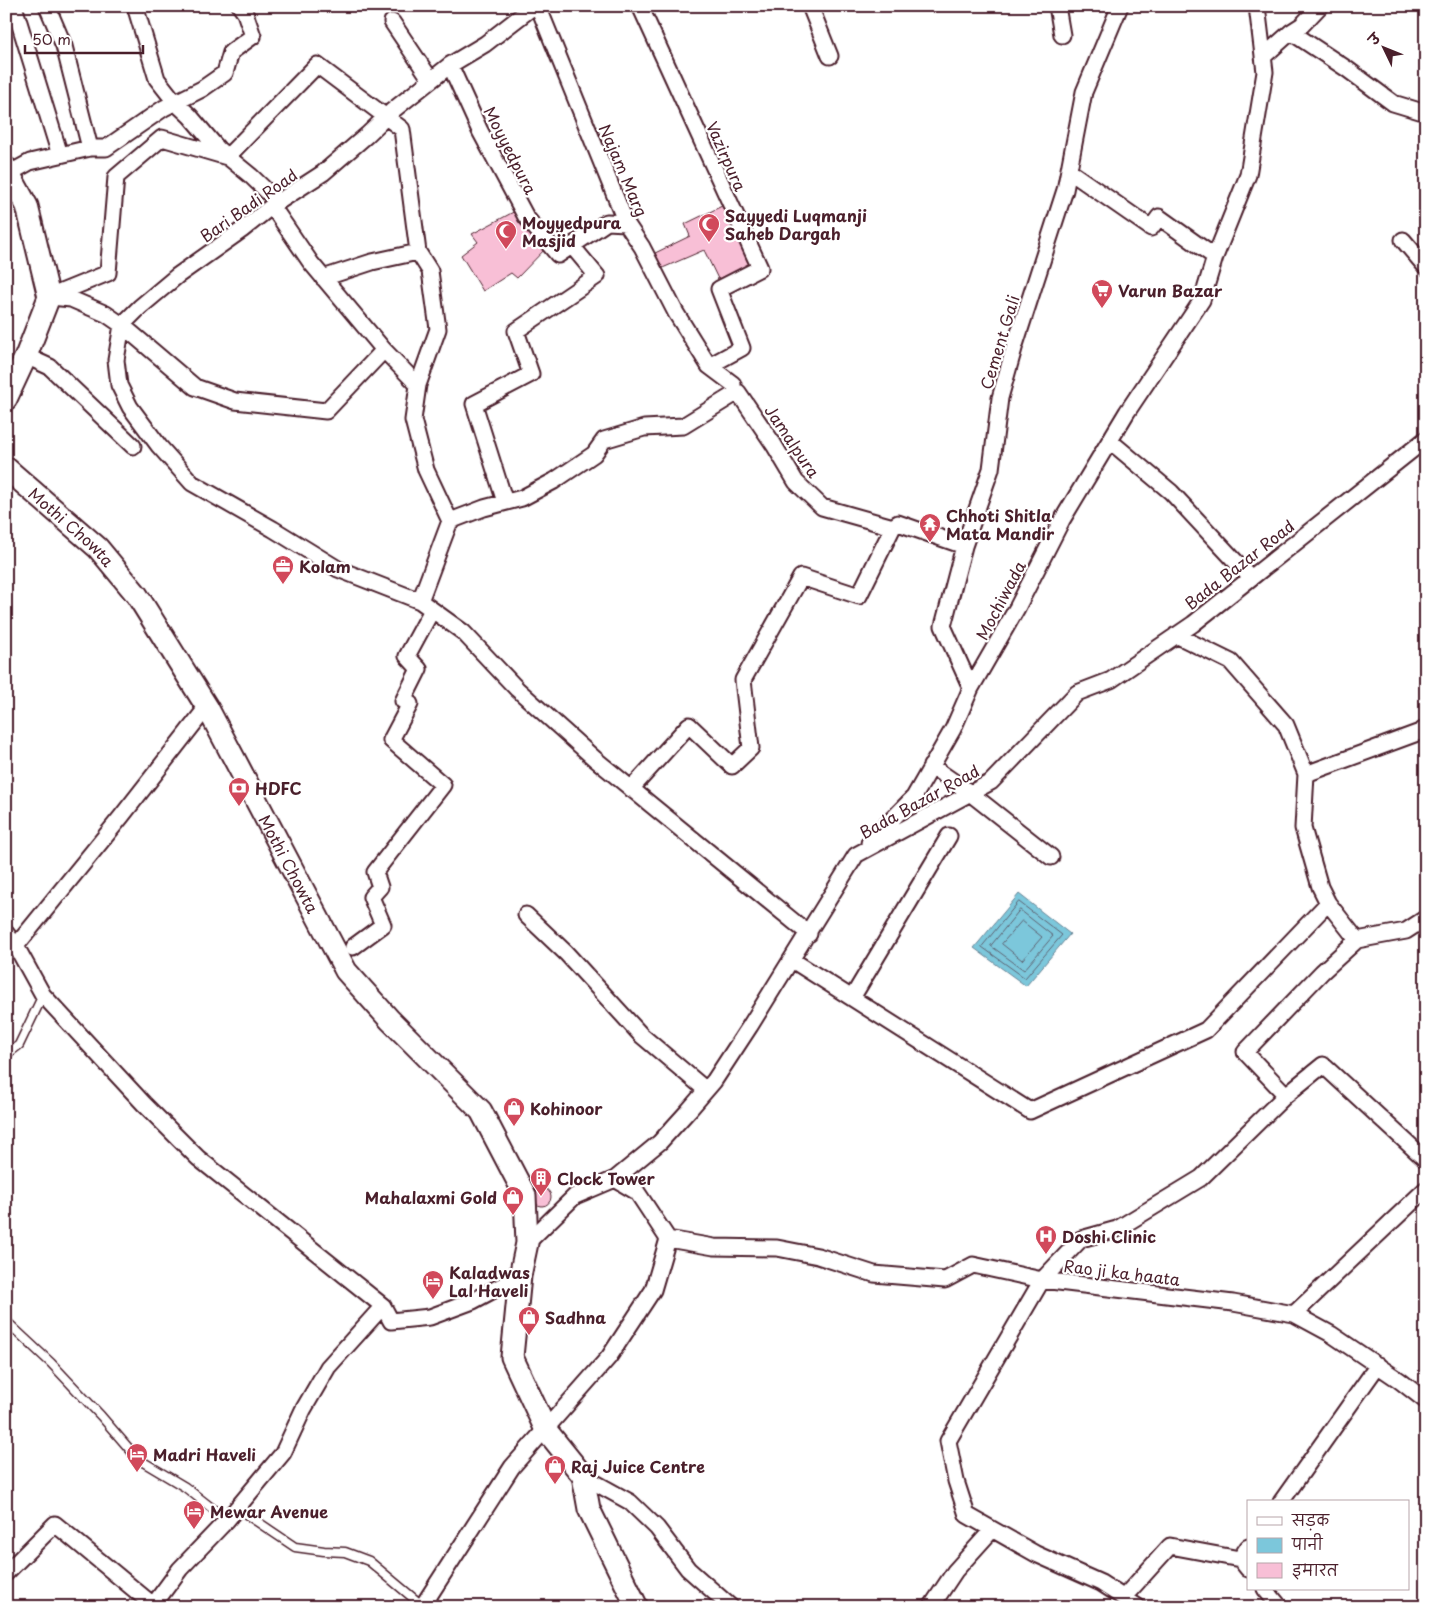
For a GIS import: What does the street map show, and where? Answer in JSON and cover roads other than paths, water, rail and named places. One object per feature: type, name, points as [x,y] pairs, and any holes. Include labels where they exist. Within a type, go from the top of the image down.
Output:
[{"type":"main road","points":[[6,399],[26,356],[49,297],[27,206],[8,170]]},
{"type":"main road","name":"Mothi Chowta","points":[[6,468],[98,548],[137,596],[207,707],[346,971],[390,1020],[481,1111],[525,1195],[527,1243],[520,1276],[512,1357],[546,1430],[583,1476]]},
{"type":"main road","points":[[583,1476],[589,1508],[637,1607]]},
{"type":"street","points":[[14,6],[60,155]]},
{"type":"street","points":[[46,6],[64,46],[90,148]]},
{"type":"street","points":[[135,6],[157,79],[175,102],[190,116],[218,149],[251,176],[275,204],[311,263],[384,350],[418,385]]},
{"type":"street","points":[[512,6],[517,21]]},
{"type":"street","name":"Bari Badi Road","points":[[122,325],[177,276],[275,204],[323,173],[388,114],[450,65],[485,44],[536,6]]},
{"type":"street","name":"Najam Marg","points":[[536,6],[626,224],[642,247],[676,313],[709,366]]},
{"type":"street","name":"Vazirpura","points":[[640,6],[760,268],[719,289],[742,348],[709,366]]},
{"type":"street","points":[[810,6],[830,56]]},
{"type":"street","points":[[1057,6],[1062,35]]},
{"type":"street","name":"Cement Gali","points":[[971,688],[943,626],[964,546],[990,469],[1000,398],[1065,190],[1084,92],[1120,6]]},
{"type":"street","name":"Mochiwada","points":[[856,855],[914,797],[953,728],[971,688],[1017,608],[1062,520],[1166,352],[1202,300],[1215,258],[1248,175],[1266,72],[1257,6]]},
{"type":"street","points":[[1263,57],[1291,32],[1302,25],[1320,6]]},
{"type":"street","points":[[8,170],[30,162],[90,148],[106,148],[164,108],[202,90],[225,73],[231,52],[253,36],[247,8]]},
{"type":"street","points":[[392,22],[431,80]]},
{"type":"street","points":[[1291,32],[1347,69],[1393,103],[1426,113]]},
{"type":"street","points":[[227,157],[317,65],[388,114],[402,129],[418,252],[430,271],[438,329],[418,385],[413,420],[426,470],[450,521],[426,606],[407,656],[419,669],[403,701],[410,704],[391,740],[443,785],[375,872],[380,887],[371,897],[383,925],[353,948]]},
{"type":"street","name":"Moyyedpura","points":[[450,65],[480,131],[526,217],[558,255],[607,222],[626,224]]},
{"type":"street","points":[[49,297],[108,273],[116,177],[162,138],[227,157]]},
{"type":"street","points":[[1069,171],[1151,228],[1160,217],[1215,258]]},
{"type":"street","points":[[1403,240],[1426,267]]},
{"type":"street","points":[[505,502],[474,404],[530,374],[516,331],[597,276],[572,246]]},
{"type":"street","points":[[323,278],[372,262],[418,252]]},
{"type":"street","points":[[49,297],[71,299],[106,314],[122,325],[195,387],[235,401],[326,411],[384,350]]},
{"type":"street","points":[[122,325],[116,360],[119,385],[130,407],[159,446],[192,483],[273,528],[338,569],[426,606],[463,632],[517,689],[595,760],[809,934]]},
{"type":"street","points":[[26,356],[50,367],[133,446]]},
{"type":"street","name":"Jamalpura","points":[[709,366],[736,388],[796,482],[822,507],[892,527],[898,522],[964,546]]},
{"type":"street","points":[[450,521],[522,498],[554,481],[594,454],[604,440],[644,428],[683,426],[736,388]]},
{"type":"street","name":"Bada Bazar Road","points":[[527,1243],[576,1196],[615,1179],[660,1142],[706,1090],[809,934],[856,855],[991,782],[1077,693],[1111,680],[1176,635],[1426,439]]},
{"type":"street","points":[[1110,440],[1171,492],[1251,578]]},
{"type":"street","points":[[631,789],[689,725],[732,766],[751,748],[743,680],[802,577],[860,596],[892,527]]},
{"type":"street","points":[[1176,635],[1231,662],[1286,725],[1306,774],[1303,828],[1320,888],[1328,903],[1357,940]]},
{"type":"street","points":[[16,946],[207,707]]},
{"type":"street","points":[[1306,774],[1424,731]]},
{"type":"street","points":[[931,766],[1051,857]]},
{"type":"street","points":[[852,998],[949,836]]},
{"type":"street","points":[[792,960],[1030,1111],[1206,1030],[1328,903]]},
{"type":"street","points":[[526,915],[566,953],[641,1034],[706,1090]]},
{"type":"street","points":[[1286,1095],[1245,1052],[1322,972],[1357,940],[1406,931],[1426,918]]},
{"type":"street","points":[[6,934],[16,946],[43,995],[144,1104],[198,1158],[383,1306],[391,1321],[430,1318],[473,1301],[520,1276]]},
{"type":"street","points":[[1138,1607],[1101,1583],[1036,1554],[967,1515],[956,1481],[948,1441],[1042,1280],[1081,1238],[1117,1229],[1201,1178],[1286,1095],[1323,1065],[1426,1160]]},
{"type":"street","points":[[423,1606],[512,1467],[609,1357],[653,1290],[668,1239],[637,1192],[615,1179]]},
{"type":"street","points":[[1294,1314],[1426,1189]]},
{"type":"street","name":"Rao ji ka haata","points":[[668,1239],[714,1247],[777,1248],[818,1256],[874,1274],[946,1280],[973,1265],[1042,1280],[1233,1303],[1294,1314],[1331,1334],[1426,1401]]},
{"type":"street","points":[[6,1573],[55,1524],[153,1606],[180,1569],[232,1514],[283,1453],[303,1410],[328,1367],[383,1306]]},
{"type":"street","points":[[1282,1500],[1378,1366]]},
{"type":"street","points":[[583,1476],[630,1502],[657,1528],[688,1569],[731,1607]]},
{"type":"street","points":[[931,1607],[956,1571],[992,1530]]},
{"type":"street","points":[[1124,1598],[1170,1546],[1245,1558]]},
{"type":"street","points":[[1266,1590],[1280,1607]]},
{"type":"lane","points":[[6,1055],[19,1046],[43,995]]},
{"type":"lane","points":[[6,1321],[57,1370],[138,1458],[232,1514],[295,1547],[345,1552],[369,1562],[423,1606]]},
{"type":"water","points":[[1019,894],[1070,934],[1026,986],[974,948]]},
{"type":"place","name":"Sayyedi Luqmanji Saheb Dargah","points":[[709,243]]},
{"type":"place","name":"Moyyedpura Masjid","points":[[506,250]]},
{"type":"place","name":"Varun Bazar","points":[[1102,309]]},
{"type":"place","name":"Chhoti Shitla Mata Mandir","points":[[930,543]]},
{"type":"place","name":"Kolam","points":[[283,585]]},
{"type":"place","name":"HDFC","points":[[239,807]]},
{"type":"place","name":"Kohinoor","points":[[514,1127]]},
{"type":"place","name":"Clock Tower","points":[[541,1197]]},
{"type":"place","name":"Mahalaxmi Gold","points":[[513,1216]]},
{"type":"place","name":"Doshi Clinic","points":[[1046,1255]]},
{"type":"place","name":"Kaladwas Lal Haveli","points":[[433,1300]]},
{"type":"place","name":"Sadhna","points":[[529,1336]]},
{"type":"place","name":"Madri Haveli","points":[[137,1473]]},
{"type":"place","name":"Raj Juice Centre","points":[[555,1485]]},
{"type":"place","name":"Mewar Avenue","points":[[194,1530]]}]
